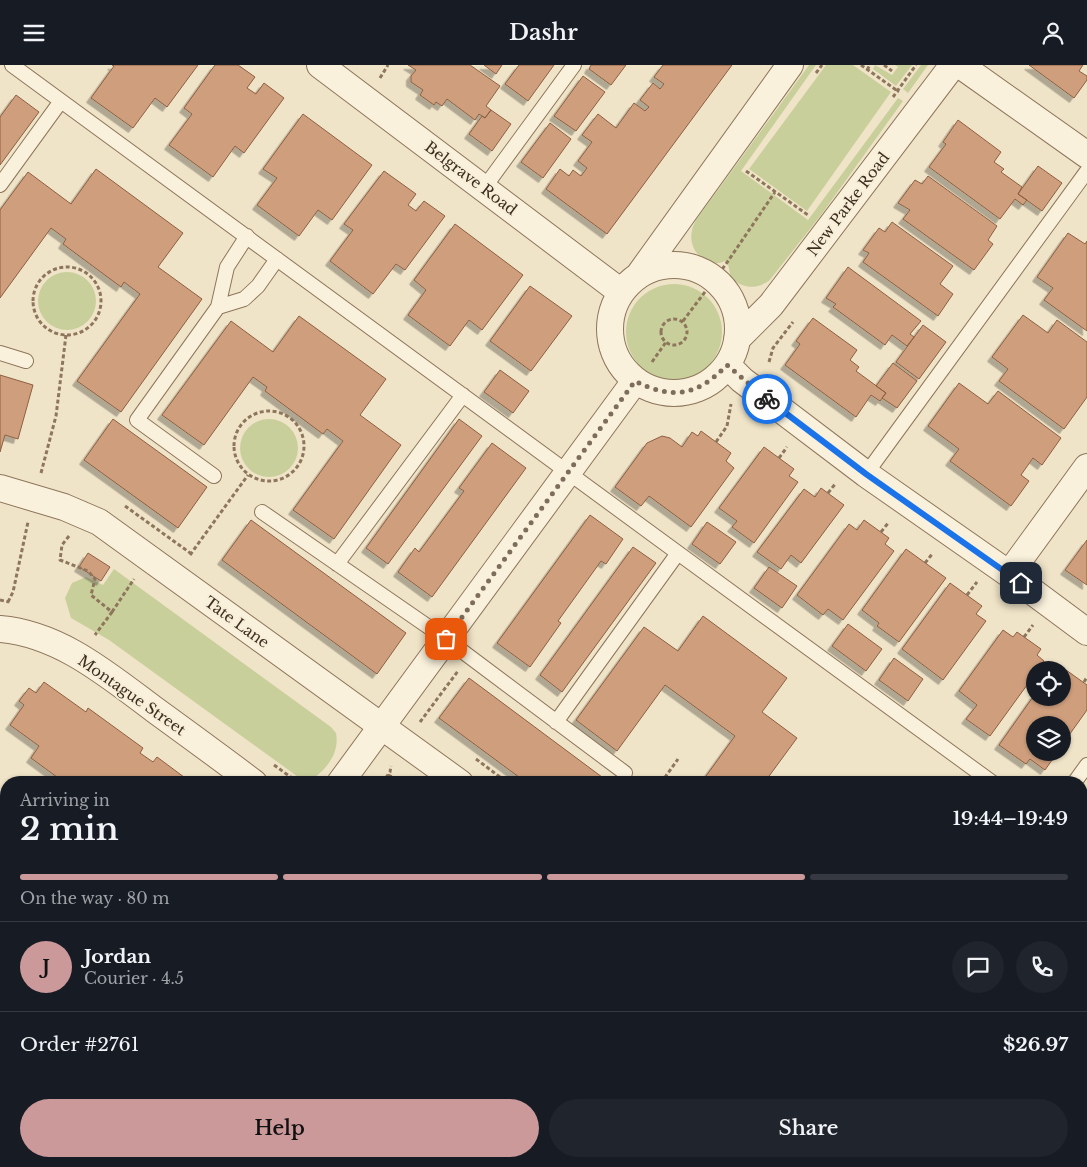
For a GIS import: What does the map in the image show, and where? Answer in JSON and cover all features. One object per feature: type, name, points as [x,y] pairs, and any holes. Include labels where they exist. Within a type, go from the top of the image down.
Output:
[{"type":"street","name":"Belgrave Road","points":[[320,65],[351,74],[484,188],[630,284]]},
{"type":"street","points":[[630,284],[658,267],[679,265],[699,270],[713,279],[730,298],[737,318],[737,339],[727,365],[712,380],[694,390],[674,394],[654,390],[643,372],[622,367],[613,349],[610,330],[613,310],[630,284],[790,65]]},
{"type":"street","name":"New Parke Road","points":[[737,339],[771,305],[953,65]]},
{"type":"street","points":[[960,65],[1087,155]]},
{"type":"street","points":[[727,365],[742,380],[866,474],[1010,574],[1087,632]]},
{"type":"street","points":[[345,776],[643,372]]},
{"type":"street","points":[[1010,574],[1087,467]]},
{"type":"street","name":"Tate Lane","points":[[0,487],[64,507],[98,522],[450,776]]},
{"type":"street","name":"Montague Street","points":[[0,629],[35,636],[62,646],[98,668],[245,776]]},
{"type":"lane","points":[[12,65],[983,776]]},
{"type":"lane","points":[[484,188],[574,65]]},
{"type":"lane","points":[[0,185],[61,101]]},
{"type":"lane","points":[[866,474],[1087,171]]},
{"type":"lane","points":[[214,476],[137,420],[218,307],[227,267],[247,236]]},
{"type":"lane","points":[[218,307],[244,299],[258,287],[277,259]]},
{"type":"lane","points":[[0,353],[26,361]]},
{"type":"lane","points":[[337,565],[463,395]]},
{"type":"lane","points":[[262,512],[446,639],[625,773]]},
{"type":"lane","points":[[556,722],[678,553]]},
{"type":"lane","points":[[1079,776],[1087,765]]},
{"type":"path","points":[[379,81],[388,65]]},
{"type":"path","points":[[810,81],[822,65]]},
{"type":"path","points":[[861,65],[904,97]]},
{"type":"path","points":[[867,70],[870,65]]},
{"type":"path","points":[[884,65],[892,71]]},
{"type":"path","points":[[892,98],[916,65]]},
{"type":"path","points":[[745,170],[807,216],[813,208]]},
{"type":"path","points":[[683,321],[775,192]]},
{"type":"path","points":[[66,267],[76,268],[92,278],[97,286],[100,305],[98,315],[85,329],[66,335],[48,329],[42,323],[36,315],[33,296],[41,279],[56,268],[66,267]]},
{"type":"path","points":[[666,343],[661,335],[664,323],[671,319],[683,321]]},
{"type":"path","points":[[666,343],[680,344],[686,338],[687,329],[683,321]]},
{"type":"path","points":[[40,478],[56,415],[66,335]]},
{"type":"path","points":[[643,372],[666,343]]},
{"type":"path","points":[[716,442],[726,426],[730,410]]},
{"type":"path","points":[[265,411],[275,411],[292,419],[303,435],[305,445],[300,464],[294,472],[277,481],[257,480],[248,475],[241,468],[234,451],[236,433],[242,425],[256,413],[265,411]]},
{"type":"path","points":[[33,471],[47,475]]},
{"type":"path","points":[[191,553],[248,475]]},
{"type":"path","points":[[122,504],[199,559]]},
{"type":"path","points":[[0,629],[13,592],[30,515]]},
{"type":"path","points":[[22,523],[32,524]]},
{"type":"path","points":[[61,533],[76,539]]},
{"type":"path","points":[[69,536],[62,545],[60,560],[88,571],[95,579],[91,595],[112,612]]},
{"type":"path","points":[[127,573],[141,583]]},
{"type":"path","points":[[95,635],[134,578]]},
{"type":"path","points":[[403,742],[417,722],[422,721],[469,657]]},
{"type":"path","points":[[1084,682],[1087,677]]},
{"type":"path","points":[[666,776],[678,759]]},
{"type":"path","points":[[0,859],[0,876]]},
{"type":"green space","points":[[809,65],[816,65],[741,171],[808,220],[898,98],[903,101],[821,215],[769,281],[759,286],[745,286],[731,279],[728,264],[725,261],[712,263],[700,257],[695,251],[691,238],[692,228]]},
{"type":"green space","points":[[826,65],[853,65],[891,92],[807,211],[749,169]]},
{"type":"green space","points":[[875,65],[892,75],[898,67],[895,65],[912,65],[896,86],[873,69]]},
{"type":"green space","points":[[921,65],[928,65],[908,93],[903,89]]},
{"type":"green space","points":[[67,272],[78,274],[91,285],[96,301],[94,312],[83,325],[67,330],[56,328],[43,317],[38,301],[40,290],[51,277]]},
{"type":"green space","points":[[674,284],[692,288],[708,298],[718,314],[722,332],[718,350],[708,366],[692,376],[674,380],[656,376],[640,366],[630,350],[626,332],[630,314],[640,298],[656,288]]},
{"type":"green space","points":[[269,419],[285,424],[293,432],[298,448],[293,464],[285,472],[269,477],[253,472],[245,464],[240,448],[245,432],[253,424]]},
{"type":"green space","points":[[114,569],[331,727],[336,733],[336,748],[326,767],[316,776],[297,776],[109,640],[71,618],[65,598],[72,583],[86,577],[103,585]]},
{"type":"building","points":[[112,65],[198,65],[167,107],[155,98],[133,128],[91,98],[114,66]]},
{"type":"building","points":[[215,65],[238,65],[255,77],[247,88],[256,94],[264,83],[284,98],[244,153],[235,146],[213,177],[169,145],[192,114],[184,108]]},
{"type":"building","points":[[408,65],[470,65],[500,86],[486,106],[491,110],[485,118],[479,114],[475,120],[447,99],[442,106],[436,102],[434,105],[420,95],[423,90],[411,82],[411,76],[416,70]]},
{"type":"building","points":[[484,65],[502,65],[496,74]]},
{"type":"building","points":[[519,65],[554,65],[528,101],[505,84]]},
{"type":"building","points":[[591,65],[626,65],[611,85],[589,69]]},
{"type":"building","points":[[663,65],[732,65],[607,234],[546,189],[560,169],[569,176],[573,170],[581,176],[587,168],[578,161],[592,142],[582,135],[598,114],[616,128],[634,103],[645,111],[649,107],[640,100],[653,83],[660,89],[664,84],[654,77]]},
{"type":"building","points":[[1029,65],[1083,65],[1079,71],[1087,76],[1087,80],[1074,98]]},
{"type":"building","points":[[583,76],[605,92],[576,131],[554,116]]},
{"type":"building","points":[[16,95],[39,112],[0,165],[0,117]]},
{"type":"building","points":[[491,110],[511,124],[492,151],[469,134],[482,116],[485,118]]},
{"type":"building","points":[[303,114],[372,165],[332,220],[318,210],[299,236],[257,205],[277,178],[263,169]]},
{"type":"building","points":[[958,120],[1001,152],[994,162],[1004,169],[1001,172],[1022,187],[1018,194],[1027,200],[1023,205],[1015,199],[1000,219],[929,167],[946,144],[943,142]]},
{"type":"building","points":[[550,123],[571,139],[543,178],[521,162]]},
{"type":"building","points":[[1038,166],[1062,183],[1042,211],[1018,194]]},
{"type":"building","points":[[96,169],[183,233],[158,267],[202,299],[121,412],[77,381],[140,294],[124,282],[121,287],[63,244],[66,239],[51,228],[0,298],[0,210],[28,172],[71,204]]},
{"type":"building","points":[[384,171],[416,194],[408,205],[416,211],[424,201],[445,216],[405,270],[396,264],[373,294],[330,261],[353,230],[344,224]]},
{"type":"building","points":[[928,176],[997,226],[988,240],[993,244],[974,270],[903,219],[910,210],[898,203],[915,180],[922,184]]},
{"type":"building","points":[[892,222],[953,266],[940,284],[953,294],[938,316],[863,262],[869,253],[863,250],[879,228],[885,232]]},
{"type":"building","points":[[455,224],[523,275],[482,330],[469,320],[450,346],[408,315],[426,290],[414,280]]},
{"type":"building","points":[[1068,233],[1085,244],[1087,241],[1087,331],[1044,300],[1053,288],[1037,277]]},
{"type":"building","points":[[848,267],[921,321],[910,334],[914,337],[907,346],[892,335],[885,345],[833,307],[836,304],[826,298]]},
{"type":"building","points":[[530,286],[572,316],[531,371],[490,341]]},
{"type":"building","points":[[1023,315],[1048,333],[1057,320],[1087,342],[1087,397],[1064,429],[999,381],[1008,369],[992,357]]},
{"type":"building","points":[[299,316],[386,379],[360,415],[401,445],[334,539],[293,510],[343,441],[327,429],[323,434],[265,391],[267,387],[253,377],[204,445],[162,415],[231,321],[273,352]]},
{"type":"building","points":[[813,318],[857,350],[850,360],[859,367],[856,371],[886,393],[880,401],[871,395],[856,417],[785,365],[800,344],[796,341]]},
{"type":"building","points":[[923,325],[946,342],[919,379],[896,362]]},
{"type":"building","points":[[893,363],[917,381],[897,408],[882,398],[886,393],[876,386]]},
{"type":"building","points":[[500,370],[529,391],[513,413],[484,392]]},
{"type":"building","points":[[0,375],[33,385],[18,439],[5,435],[0,452]]},
{"type":"building","points":[[959,383],[988,404],[998,391],[1061,438],[1042,465],[1033,458],[1021,475],[1029,481],[1011,506],[950,461],[959,449],[928,426]]},
{"type":"building","points":[[113,419],[207,487],[178,528],[84,460]]},
{"type":"building","points":[[459,419],[482,436],[388,564],[366,548]]},
{"type":"building","points":[[701,431],[731,453],[726,461],[734,468],[691,527],[649,496],[641,506],[615,487],[647,443],[662,436],[670,438],[682,447],[692,432],[698,436]]},
{"type":"building","points":[[492,443],[526,468],[432,597],[398,572],[415,548],[419,552],[464,491],[459,488]]},
{"type":"building","points":[[764,447],[794,469],[789,476],[798,482],[754,543],[732,527],[737,521],[719,508]]},
{"type":"building","points":[[821,488],[844,505],[801,563],[791,555],[781,569],[757,552],[804,489],[815,497]]},
{"type":"building","points":[[590,515],[623,539],[606,564],[601,561],[558,621],[561,623],[530,667],[497,643]]},
{"type":"building","points":[[251,520],[406,633],[377,674],[222,560]]},
{"type":"building","points":[[864,520],[889,538],[885,544],[894,551],[843,620],[828,609],[823,615],[797,595],[849,524],[857,530]]},
{"type":"building","points":[[707,522],[736,542],[720,564],[692,544]]},
{"type":"building","points":[[1087,540],[1087,585],[1065,570]]},
{"type":"building","points":[[633,547],[656,563],[562,692],[540,675]]},
{"type":"building","points":[[906,549],[946,578],[899,642],[877,626],[879,623],[862,610]]},
{"type":"building","points":[[88,553],[110,567],[101,581],[79,567]]},
{"type":"building","points":[[769,567],[797,586],[782,608],[754,588]]},
{"type":"building","points":[[950,583],[982,606],[976,614],[986,621],[943,680],[902,649]]},
{"type":"building","points":[[703,616],[787,678],[762,712],[797,738],[769,776],[706,776],[735,736],[665,685],[617,751],[576,720],[644,627],[678,651]]},
{"type":"building","points":[[848,624],[882,649],[866,671],[832,646]]},
{"type":"building","points":[[1003,630],[1013,637],[1017,632],[1041,649],[1037,655],[1044,661],[1026,661],[1026,686],[990,736],[966,719],[977,705],[959,691]]},
{"type":"building","points":[[894,658],[923,679],[908,701],[879,680]]},
{"type":"building","points":[[1071,674],[1087,685],[1087,710],[1071,732],[1071,716],[1026,716],[1026,761],[1028,761],[1026,764],[999,745],[1027,706],[1071,706]]},
{"type":"building","points":[[469,678],[601,776],[518,776],[439,718]]},
{"type":"building","points":[[44,682],[86,712],[88,708],[143,748],[140,753],[153,762],[157,757],[183,776],[55,776],[31,758],[39,746],[10,725],[24,705],[19,701],[29,688],[36,693]]},
{"type":"building","points":[[1033,761],[1051,761],[1045,770]]},
{"type":"way so far","points":[[446,639],[635,381],[654,390],[674,394],[694,390],[712,380],[727,365],[742,380],[767,399]]},
{"type":"route","points":[[767,399],[866,474],[1021,583]]}]
